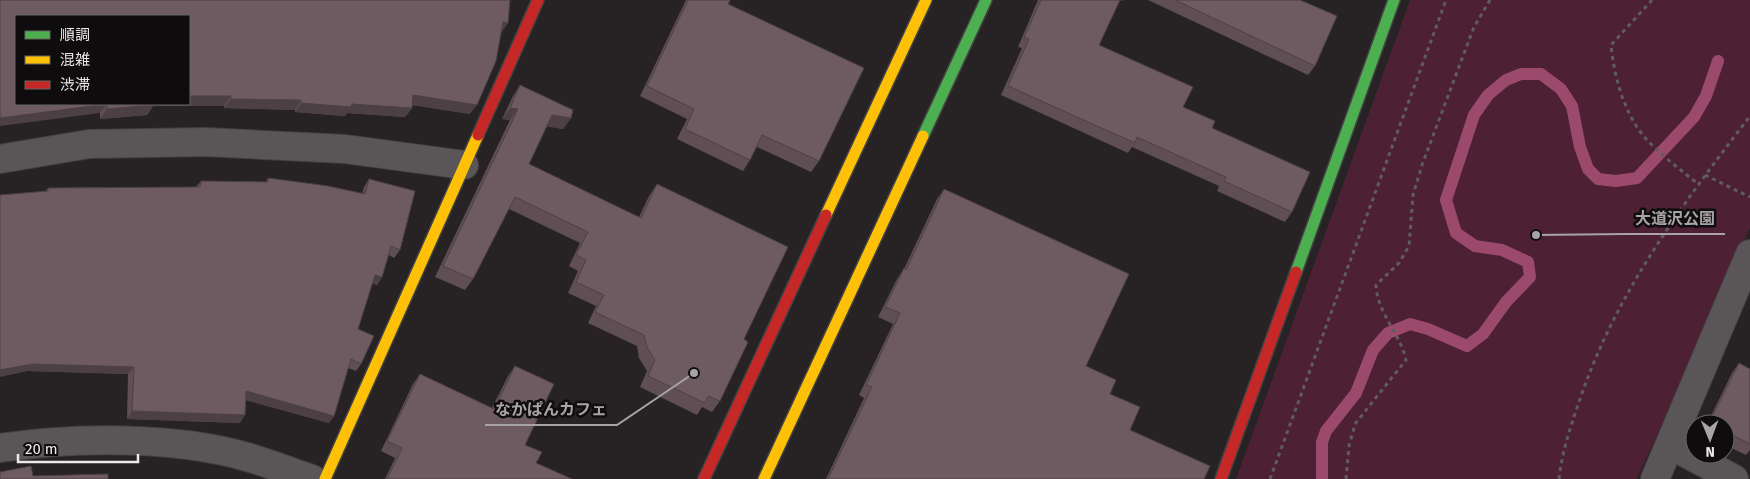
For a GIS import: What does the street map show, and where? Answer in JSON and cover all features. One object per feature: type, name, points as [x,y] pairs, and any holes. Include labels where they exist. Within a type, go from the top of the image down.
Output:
[{"type":"street","points":[[325,479],[538,0]]},
{"type":"street","points":[[704,479],[926,0]]},
{"type":"street","points":[[764,479],[986,0]]},
{"type":"street","points":[[1221,479],[1394,0]]},
{"type":"street","points":[[0,159],[90,144],[206,142],[346,149],[464,165]]},
{"type":"street","points":[[1655,479],[1671,445],[1750,254]]},
{"type":"street","points":[[0,448],[51,442],[181,444],[246,456],[312,479]]},
{"type":"street","points":[[1671,445],[1734,479]]},
{"type":"path","points":[[1270,479],[1446,0]]},
{"type":"path","points":[[1346,479],[1349,446],[1355,424],[1406,360],[1402,344],[1384,315],[1376,297],[1376,284],[1399,263],[1409,246],[1413,195],[1422,165],[1474,27],[1490,0]]},
{"type":"path","points":[[1652,0],[1611,45],[1618,84],[1638,129],[1648,142],[1698,184]]},
{"type":"path","points":[[1559,479],[1563,450],[1594,357],[1625,295],[1684,202],[1750,116]]},
{"type":"path","points":[[1705,174],[1750,197]]},
{"type":"shaded area","points":[[1410,0],[1750,0],[1750,228],[1637,479],[1236,479]]},
{"type":"building","points":[[0,0],[510,0],[508,23],[503,22],[496,61],[477,105],[413,95],[412,108],[352,104],[351,107],[301,103],[301,100],[231,99],[231,96],[190,96],[190,15],[15,15],[15,105],[99,105],[0,118]]},
{"type":"building","points":[[688,0],[730,0],[728,4],[864,68],[819,161],[762,135],[750,160],[685,129],[694,109],[647,86]]},
{"type":"building","points":[[1041,0],[1120,0],[1099,45],[1193,87],[1183,107],[1215,121],[1212,128],[1310,172],[1292,212],[1224,181],[1226,177],[1137,137],[1135,143],[1008,86],[1029,39],[1024,37]]},
{"type":"building","points":[[1175,0],[1300,0],[1337,16],[1315,66]]},
{"type":"building","points":[[520,85],[573,110],[571,118],[552,115],[529,164],[641,218],[657,184],[788,247],[744,339],[748,342],[720,401],[708,396],[705,403],[648,376],[655,360],[647,347],[644,335],[595,312],[604,295],[576,282],[586,260],[576,255],[588,232],[515,197],[473,279],[443,266],[518,109],[510,108]]},
{"type":"building","points":[[107,105],[153,105],[107,109]]},
{"type":"building","points":[[268,178],[328,186],[365,194],[369,179],[415,191],[400,250],[391,246],[382,277],[375,275],[358,329],[374,336],[361,364],[351,359],[334,416],[246,391],[245,415],[132,411],[134,367],[33,364],[0,370],[0,195],[48,191],[48,188],[200,187],[201,181],[268,182]]},
{"type":"building","points":[[944,189],[1129,274],[1086,366],[1116,380],[1110,394],[1140,407],[1130,430],[1210,466],[1204,479],[828,479],[872,387],[866,385],[900,313],[885,307],[904,268],[906,270]]},
{"type":"building","points":[[1739,363],[1750,369],[1750,444],[1735,436],[1735,414],[1714,414]]},
{"type":"building","points":[[515,366],[554,384],[525,445],[542,452],[536,463],[572,479],[387,479],[402,448],[387,441],[420,374],[494,409]]},
{"type":"building","points":[[31,466],[33,476],[108,474],[108,479],[0,479],[0,472]]},
{"type":"waterway","points":[[1322,479],[1322,442],[1326,431],[1356,393],[1373,350],[1388,333],[1410,324],[1428,329],[1467,346],[1483,334],[1506,302],[1530,277],[1528,262],[1502,250],[1475,246],[1456,233],[1446,200],[1474,115],[1488,95],[1506,80],[1521,74],[1541,74],[1561,89],[1572,106],[1580,147],[1588,169],[1598,179],[1616,181],[1637,178],[1694,117],[1706,96],[1718,61]]},
{"type":"traffic: fast","points":[[923,136],[986,0]]},
{"type":"traffic: fast","points":[[1296,272],[1394,0]]},
{"type":"traffic: slow","points":[[826,215],[926,0]]},
{"type":"traffic: slow","points":[[325,479],[478,135]]},
{"type":"traffic: slow","points":[[764,479],[923,136]]},
{"type":"traffic: jam","points":[[478,135],[538,0]]},
{"type":"traffic: jam","points":[[704,479],[826,215]]},
{"type":"traffic: jam","points":[[1221,479],[1296,272]]},
{"type":"place","name":"大道沢公園","points":[[1536,235]]},
{"type":"place","name":"なかぱんカフェ","points":[[694,373]]}]
